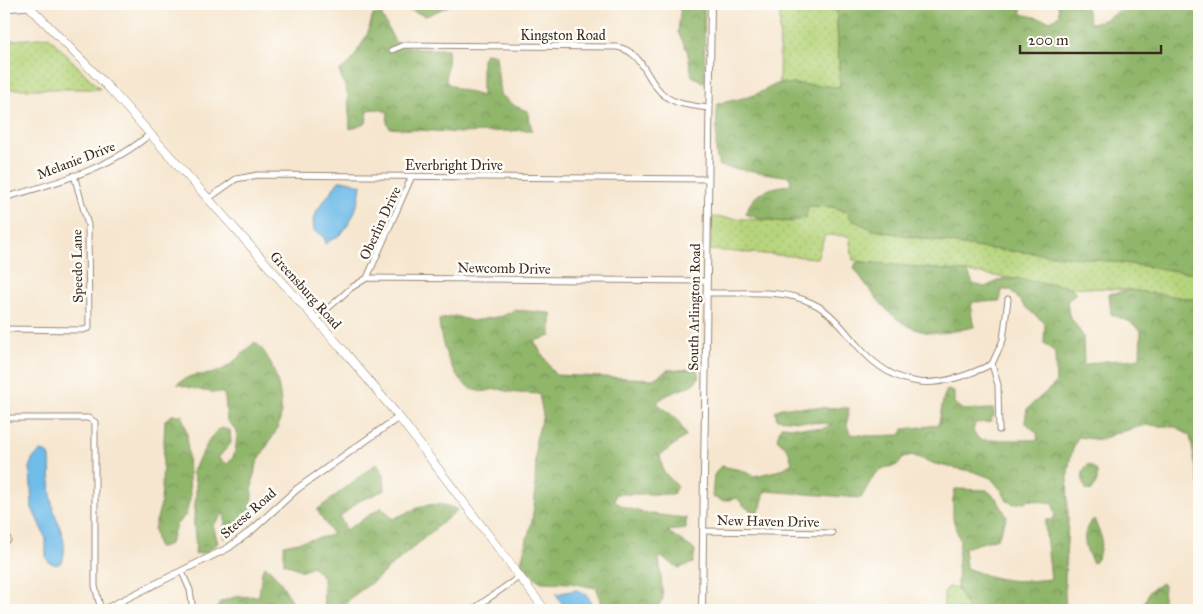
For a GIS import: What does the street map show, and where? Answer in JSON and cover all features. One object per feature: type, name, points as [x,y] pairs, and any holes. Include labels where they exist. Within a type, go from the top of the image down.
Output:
[{"type":"main road","name":"Greensburg Road","points":[[29,5],[111,90],[316,319],[399,417],[545,610]]},
{"type":"street","name":"South Arlington Road","points":[[702,610],[711,4]]},
{"type":"street","points":[[4,9],[29,5]]},
{"type":"street","name":"Kingston Road","points":[[392,50],[404,45],[617,47],[628,50],[637,57],[656,86],[670,100],[709,108]]},
{"type":"street","name":"Melanie Drive","points":[[4,198],[116,159],[150,134]]},
{"type":"street","name":"Speedo Lane","points":[[4,330],[83,330],[90,328],[88,226],[74,175]]},
{"type":"street","name":"Everbright Drive","points":[[208,199],[229,182],[249,176],[708,179]]},
{"type":"street","name":"Oberlin Drive","points":[[367,278],[412,176]]},
{"type":"street","points":[[316,319],[351,288],[367,278]]},
{"type":"street","name":"Newcomb Drive","points":[[367,278],[706,281]]},
{"type":"street","points":[[706,293],[785,295],[809,301],[834,318],[874,362],[886,372],[909,381],[928,384],[945,382],[970,375],[992,364],[1004,340],[1008,299]]},
{"type":"street","points":[[992,364],[998,385],[999,430]]},
{"type":"street","name":"Steese Road","points":[[102,610],[182,572],[239,541],[290,494],[399,417]]},
{"type":"street","points":[[4,418],[88,418],[94,420],[96,426],[94,586],[102,610]]},
{"type":"street","points":[[4,526],[8,540]]},
{"type":"street","name":"New Haven Drive","points":[[702,531],[832,533]]},
{"type":"street","points":[[182,572],[190,590],[193,610]]},
{"type":"street","points":[[472,610],[519,577]]},
{"type":"green space","points":[[392,4],[453,4],[426,16]]},
{"type":"green space","points":[[681,4],[704,4],[705,83],[692,76],[687,50],[678,32]]},
{"type":"green space","points":[[780,4],[836,4],[840,87],[779,83]]},
{"type":"green space","points":[[836,4],[1020,4],[1022,14],[1051,21],[1059,15],[1058,4],[1085,4],[1090,23],[1095,23],[1114,14],[1126,4],[1199,4],[1199,274],[1094,259],[981,248],[874,230],[852,220],[847,212],[833,207],[809,206],[805,218],[790,221],[761,219],[746,214],[752,200],[769,189],[791,185],[790,177],[719,166],[716,154],[717,104],[752,96],[779,83],[840,87]]},
{"type":"green space","points":[[381,14],[395,42],[417,49],[448,49],[446,82],[458,89],[482,96],[482,59],[486,53],[496,55],[500,94],[515,106],[527,111],[532,130],[462,133],[390,128],[387,123],[388,112],[377,109],[368,110],[366,123],[350,129],[348,95],[339,71],[351,62],[367,35],[373,15]]},
{"type":"green space","points":[[49,37],[100,89],[4,89],[4,41]]},
{"type":"green space","points":[[809,206],[833,207],[847,212],[874,230],[908,236],[981,248],[1094,259],[1199,274],[1199,300],[1130,290],[1071,287],[968,272],[853,260],[849,236],[825,235],[817,258],[710,250],[712,217],[792,222]]},
{"type":"green space","points":[[864,262],[968,272],[973,284],[985,287],[1002,279],[1020,279],[1071,287],[1076,293],[1067,302],[1069,315],[1083,336],[1084,366],[1098,362],[1140,358],[1141,330],[1130,322],[1111,314],[1109,294],[1130,290],[1199,300],[1199,484],[1190,436],[1176,427],[1146,425],[1113,434],[1102,440],[1078,437],[1071,458],[1068,478],[1066,610],[969,610],[957,588],[960,541],[953,519],[955,489],[987,490],[997,499],[1007,517],[998,538],[964,548],[966,568],[988,576],[1017,581],[1051,579],[1045,525],[1046,520],[1052,520],[1055,516],[1053,503],[1031,500],[1015,504],[1007,501],[1002,491],[991,478],[975,472],[935,464],[912,455],[904,457],[898,465],[884,468],[874,475],[861,498],[765,491],[757,514],[745,507],[737,498],[723,501],[712,497],[714,475],[721,466],[741,470],[754,476],[781,470],[792,463],[788,449],[777,439],[781,426],[822,429],[832,424],[777,419],[775,411],[784,407],[849,408],[847,425],[850,434],[871,436],[900,435],[904,429],[938,425],[947,390],[954,392],[954,403],[963,410],[993,409],[994,415],[990,422],[975,423],[973,432],[980,440],[1038,440],[1037,433],[1025,422],[1027,409],[1056,383],[1055,352],[1044,343],[1045,323],[1025,307],[1011,290],[1002,290],[1000,301],[972,302],[971,312],[974,327],[936,333],[910,327],[888,311],[854,268],[856,263]]},
{"type":"green space","points":[[514,310],[551,313],[551,336],[534,341],[555,375],[653,379],[668,370],[697,369],[699,378],[694,383],[667,395],[657,403],[678,420],[686,436],[660,455],[663,471],[677,486],[673,494],[616,494],[614,500],[637,511],[686,518],[686,529],[667,531],[695,550],[693,563],[679,568],[659,556],[663,599],[655,610],[602,610],[597,588],[570,583],[541,582],[520,565],[532,521],[535,498],[536,440],[543,415],[539,394],[515,393],[497,389],[480,391],[469,387],[462,381],[449,362],[442,340],[439,320],[455,316],[472,321],[503,316]]},
{"type":"green space","points":[[255,342],[267,357],[276,378],[281,400],[280,420],[276,432],[255,469],[251,518],[224,539],[225,513],[213,525],[218,543],[207,552],[195,554],[196,484],[192,472],[211,437],[220,428],[230,430],[231,443],[218,458],[227,464],[233,458],[237,431],[227,421],[223,393],[203,391],[177,384],[192,376],[220,371],[236,360]]},
{"type":"green space","points":[[172,415],[182,415],[187,434],[190,498],[186,515],[176,525],[170,544],[158,548],[154,529],[161,504],[165,420]]},
{"type":"green space","points":[[377,463],[384,474],[385,490],[359,501],[340,517],[346,530],[382,507],[393,519],[417,508],[432,504],[448,506],[457,510],[375,580],[349,599],[343,610],[324,610],[323,577],[312,566],[303,571],[284,563],[284,545],[333,535],[317,510]]},
{"type":"green space","points":[[1089,464],[1097,471],[1097,481],[1092,491],[1087,490],[1083,480],[1084,469]]},
{"type":"green space","points":[[1094,519],[1102,539],[1098,559],[1093,563],[1086,546],[1085,535],[1086,529]]},
{"type":"green space","points":[[265,566],[279,581],[295,610],[217,610],[220,602],[235,597],[259,596],[262,571]]},
{"type":"green space","points":[[1162,583],[1164,586],[1162,610],[1140,610],[1150,591]]},
{"type":"green space","points":[[948,587],[957,588],[969,610],[944,610],[944,593]]},
{"type":"water","points":[[339,181],[361,185],[359,198],[353,216],[346,227],[340,234],[325,244],[324,237],[314,231],[313,220],[318,209]]},
{"type":"water","points":[[41,451],[48,453],[50,458],[51,497],[63,538],[64,554],[62,562],[56,565],[49,562],[46,558],[46,539],[32,508],[30,467],[32,459]]},
{"type":"water","points":[[576,590],[583,592],[588,597],[593,610],[566,610],[556,594]]}]
